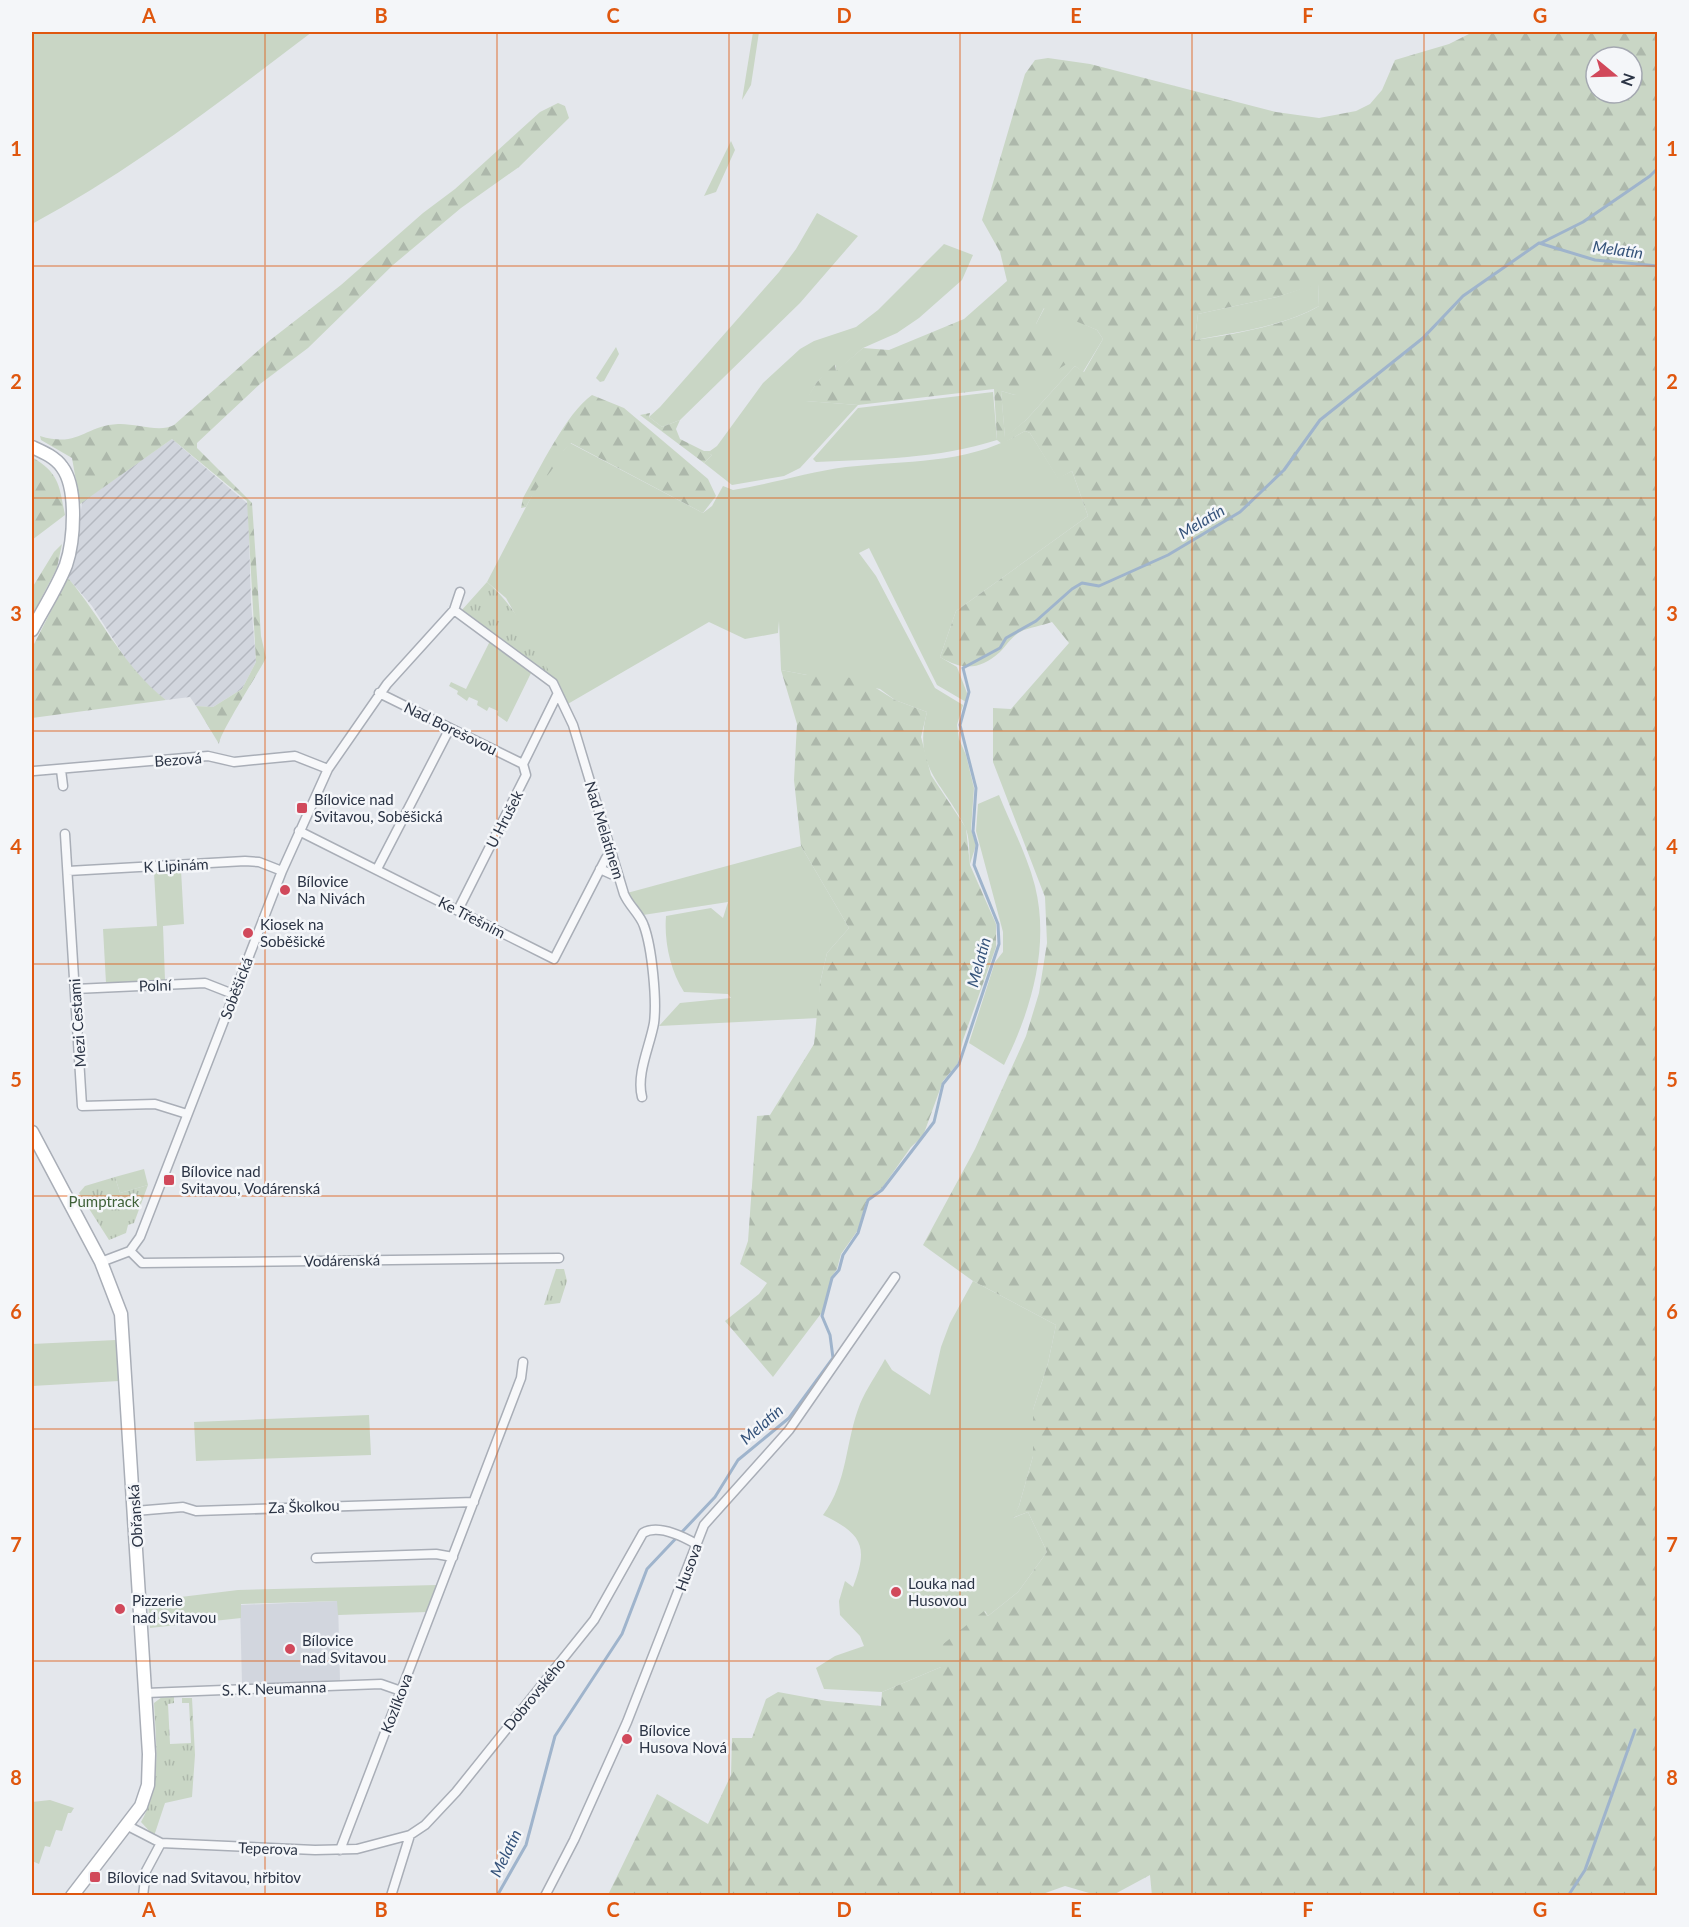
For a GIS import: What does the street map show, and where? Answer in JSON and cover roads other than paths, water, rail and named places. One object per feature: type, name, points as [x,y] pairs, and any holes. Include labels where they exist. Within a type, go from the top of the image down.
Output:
[{"type":"main road","points":[[32,447],[50,456],[63,468],[70,485],[72,510],[71,543],[67,562],[32,630]]},
{"type":"main road","name":"Obřanská","points":[[32,1132],[100,1262],[114,1292],[122,1321],[146,1693],[148,1785],[141,1806],[128,1826],[72,1896]]},
{"type":"street","name":"Soběšická","points":[[130,1251],[146,1223],[282,871],[328,769],[379,693],[454,610],[460,592]]},
{"type":"street","name":"Nad Melatínem","points":[[454,610],[553,683],[573,725],[624,894],[640,918],[646,933],[656,999],[654,1026],[640,1084],[642,1097]]},
{"type":"street","name":"Nad Borešovou","points":[[379,693],[523,764]]},
{"type":"street","name":"U Hrušek","points":[[458,910],[526,774],[523,764],[557,695]]},
{"type":"street","points":[[377,869],[450,728]]},
{"type":"street","name":"Bezová","points":[[34,771],[208,756],[234,762],[289,756],[308,759],[328,769]]},
{"type":"street","points":[[62,770],[63,786]]},
{"type":"street","name":"Ke Třešním","points":[[299,831],[554,959],[606,858]]},
{"type":"street","name":"Mezi Cestami","points":[[65,834],[82,1106],[155,1104],[187,1114]]},
{"type":"street","name":"K Lipinám","points":[[68,871],[245,861],[259,862],[282,871]]},
{"type":"street","points":[[600,869],[611,874]]},
{"type":"street","name":"Polní","points":[[75,989],[205,983],[233,994]]},
{"type":"street","points":[[100,1262],[130,1251]]},
{"type":"street","name":"Vodárenská","points":[[130,1251],[142,1263],[559,1258]]},
{"type":"street","name":"Husova","points":[[545,1896],[574,1840],[627,1722],[682,1587],[704,1525],[789,1430],[895,1277]]},
{"type":"street","name":"Kozlíkova","points":[[340,1850],[521,1378],[523,1362]]},
{"type":"street","name":"Za Školkou","points":[[135,1511],[474,1502]]},
{"type":"street","name":"Dobrovského","points":[[410,1835],[425,1825],[456,1792],[594,1620],[643,1533],[656,1529],[678,1535],[696,1544]]},
{"type":"street","points":[[316,1558],[436,1554],[453,1557]]},
{"type":"street","name":"S. K. Neumanna","points":[[146,1693],[381,1684],[401,1691]]},
{"type":"street","name":"Teperova","points":[[128,1826],[161,1843],[340,1850],[389,1843],[410,1835]]},
{"type":"street","points":[[391,1896],[410,1835]]},
{"type":"street","points":[[143,1896],[146,1871],[161,1843]]},
{"type":"waterway","points":[[1541,243],[1583,222],[1650,176],[1658,168]]},
{"type":"waterway","name":"Melatín","points":[[497,1896],[526,1845],[555,1736],[622,1634],[647,1569],[715,1497],[738,1460],[789,1418],[833,1358],[830,1335],[822,1316],[832,1278],[839,1270],[843,1255],[858,1233],[868,1200],[882,1190],[934,1122],[943,1084],[959,1064],[999,944],[998,924],[974,865],[977,845],[973,831],[976,788],[960,725],[969,692],[963,668],[1000,648],[1006,638],[1036,621],[1082,583],[1099,586],[1168,555],[1240,512],[1284,470],[1320,420],[1423,338],[1463,296],[1539,243],[1595,260],[1658,266]]},
{"type":"waterway","points":[[1568,1896],[1585,1870],[1635,1730]]},
{"type":"place","name":"Bílovice nad Svitavou, Soběšická","points":[[302,808]]},
{"type":"place","name":"Bílovice Na Nivách","points":[[285,890]]},
{"type":"place","name":"Kiosek na Soběšické","points":[[248,933]]},
{"type":"place","name":"Bílovice nad Svitavou, Vodárenská","points":[[169,1180]]},
{"type":"place","name":"Louka nad Husovou","points":[[896,1592]]},
{"type":"place","name":"Pizzerie nad Svitavou","points":[[120,1609]]},
{"type":"place","name":"Bílovice nad Svitavou","points":[[290,1649]]},
{"type":"place","name":"Bílovice Husova Nová","points":[[627,1739]]},
{"type":"place","name":"Bílovice nad Svitavou, hřbitov","points":[[95,1877]]},
{"type":"park label","name":"Pumptrack","points":[[104,1201]]}]
